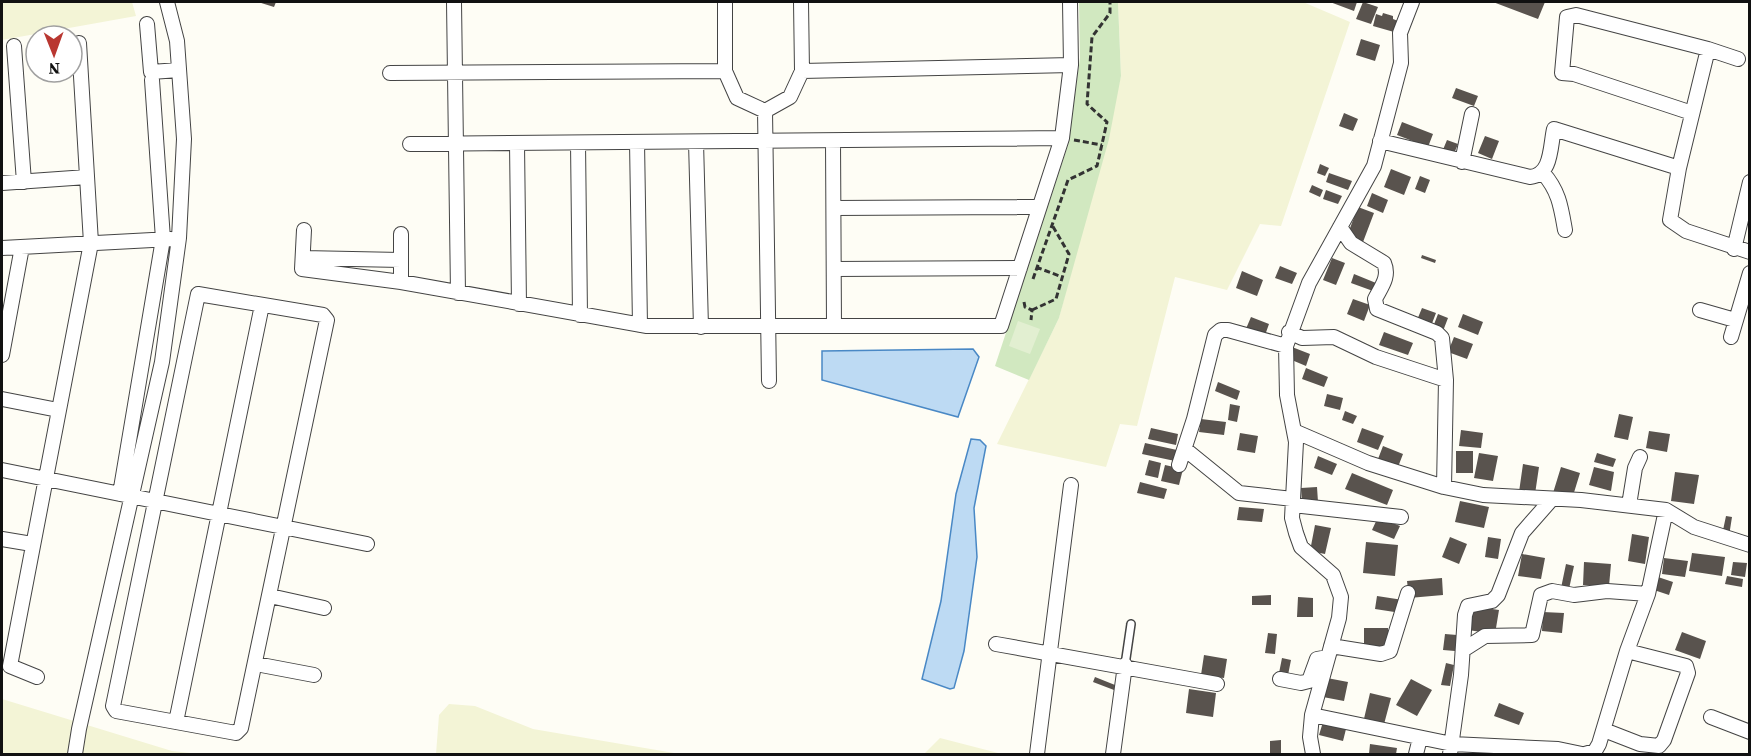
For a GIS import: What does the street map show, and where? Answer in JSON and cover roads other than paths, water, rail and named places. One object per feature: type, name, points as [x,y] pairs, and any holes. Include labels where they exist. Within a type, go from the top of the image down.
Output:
[{"type":"street","points":[[127,495],[162,362],[179,238],[184,139],[175,27],[166,2]]},
{"type":"street","points":[[454,2],[458,293]]},
{"type":"street","points":[[725,2],[725,71],[737,98],[765,111]]},
{"type":"street","points":[[765,111],[790,97],[802,71],[801,2]]},
{"type":"street","points":[[304,230],[302,269],[401,282],[640,325],[700,327],[1001,326],[1062,138],[1071,65],[1070,2]]},
{"type":"street","points":[[1313,754],[1310,737],[1312,715],[1330,652],[1341,597],[1333,575],[1301,547],[1292,518],[1294,431],[1287,395],[1286,346],[1289,332],[1309,283],[1367,182],[1401,63],[1400,33],[1412,2]]},
{"type":"street","points":[[1692,113],[1574,74],[1562,73],[1566,22],[1570,15],[1708,49],[1738,59]]},
{"type":"street","points":[[147,24],[151,72],[179,70]]},
{"type":"street","points":[[14,46],[24,182]]},
{"type":"street","points":[[1708,49],[1679,168],[1670,220],[1686,231],[1734,249],[1749,252]]},
{"type":"street","points":[[802,71],[1071,65]]},
{"type":"street","points":[[390,73],[725,71]]},
{"type":"street","points":[[75,754],[127,495],[164,239],[152,80]]},
{"type":"street","points":[[37,677],[10,666],[91,243],[81,84]]},
{"type":"street","points":[[765,111],[769,381]]},
{"type":"street","points":[[1462,162],[1472,114]]},
{"type":"street","points":[[1543,173],[1554,129],[1679,168]]},
{"type":"street","points":[[410,144],[1062,138]]},
{"type":"street","points":[[833,141],[834,326]]},
{"type":"street","points":[[1380,141],[1530,177],[1543,173]]},
{"type":"street","points":[[637,142],[640,325]]},
{"type":"street","points":[[696,142],[700,327]]},
{"type":"street","points":[[578,143],[580,315]]},
{"type":"street","points":[[517,144],[519,304]]},
{"type":"street","points":[[1543,173],[1554,185],[1559,197],[1565,230]]},
{"type":"street","points":[[2,183],[87,177]]},
{"type":"street","points":[[1734,249],[1749,182]]},
{"type":"street","points":[[834,208],[1040,207]]},
{"type":"street","points":[[1340,227],[1351,243],[1384,263],[1386,267],[1384,282],[1375,299],[1377,309],[1437,333],[1442,338],[1446,380],[1444,488]]},
{"type":"street","points":[[400,234],[401,282]]},
{"type":"street","points":[[2,248],[179,238]]},
{"type":"street","points":[[2,355],[22,247]]},
{"type":"street","points":[[303,258],[401,260]]},
{"type":"street","points":[[834,269],[1021,265]]},
{"type":"street","points":[[1731,337],[1749,273]]},
{"type":"street","points":[[198,294],[323,315],[327,320],[256,663],[238,731],[116,711],[113,706],[157,502],[198,294]]},
{"type":"street","points":[[176,722],[262,305]]},
{"type":"street","points":[[1700,310],[1735,320]]},
{"type":"street","points":[[1179,465],[1186,450],[1215,335],[1221,330],[1228,330],[1286,346]]},
{"type":"street","points":[[1289,332],[1302,339],[1334,337],[1376,357],[1446,380]]},
{"type":"street","points":[[2,399],[58,410]]},
{"type":"street","points":[[1294,431],[1368,463],[1444,488],[1483,495],[1581,500],[1666,510],[1694,527],[1749,545]]},
{"type":"street","points":[[1186,450],[1239,493],[1401,517]]},
{"type":"street","points":[[1629,505],[1635,468],[1640,457]]},
{"type":"street","points":[[2,470],[367,544]]},
{"type":"street","points":[[1037,754],[1052,653],[1071,485]]},
{"type":"street","points":[[1451,749],[1465,615],[1468,606],[1492,601],[1498,595],[1522,533],[1551,500]]},
{"type":"street","points":[[1312,715],[1420,738],[1451,749],[1558,749],[1583,754],[1595,751],[1604,730],[1627,651],[1648,594],[1666,510]]},
{"type":"street","points":[[2,539],[32,544]]},
{"type":"street","points":[[1463,650],[1485,636],[1532,635],[1541,595],[1552,591],[1574,595],[1607,591],[1648,594]]},
{"type":"street","points":[[1280,679],[1301,683],[1309,681],[1317,659],[1330,652],[1381,654],[1390,651],[1408,593]]},
{"type":"street","points":[[270,596],[324,608]]},
{"type":"street","points":[[996,644],[1125,665],[1217,684]]},
{"type":"street","points":[[1604,730],[1632,748],[1659,746],[1664,740],[1688,673],[1686,666],[1681,664],[1627,651]]},
{"type":"street","points":[[256,663],[314,675]]},
{"type":"street","points":[[1113,754],[1125,665]]},
{"type":"street","points":[[1711,717],[1748,728]]},
{"type":"street","points":[[1416,754],[1420,738]]},
{"type":"lane","points":[[1125,665],[1131,624]]},
{"type":"water","points":[[973,349],[979,357],[958,417],[822,380],[822,351]]},
{"type":"water","points":[[971,439],[980,440],[986,446],[974,508],[977,557],[964,651],[954,688],[950,689],[922,679],[941,601],[956,494]]}]
